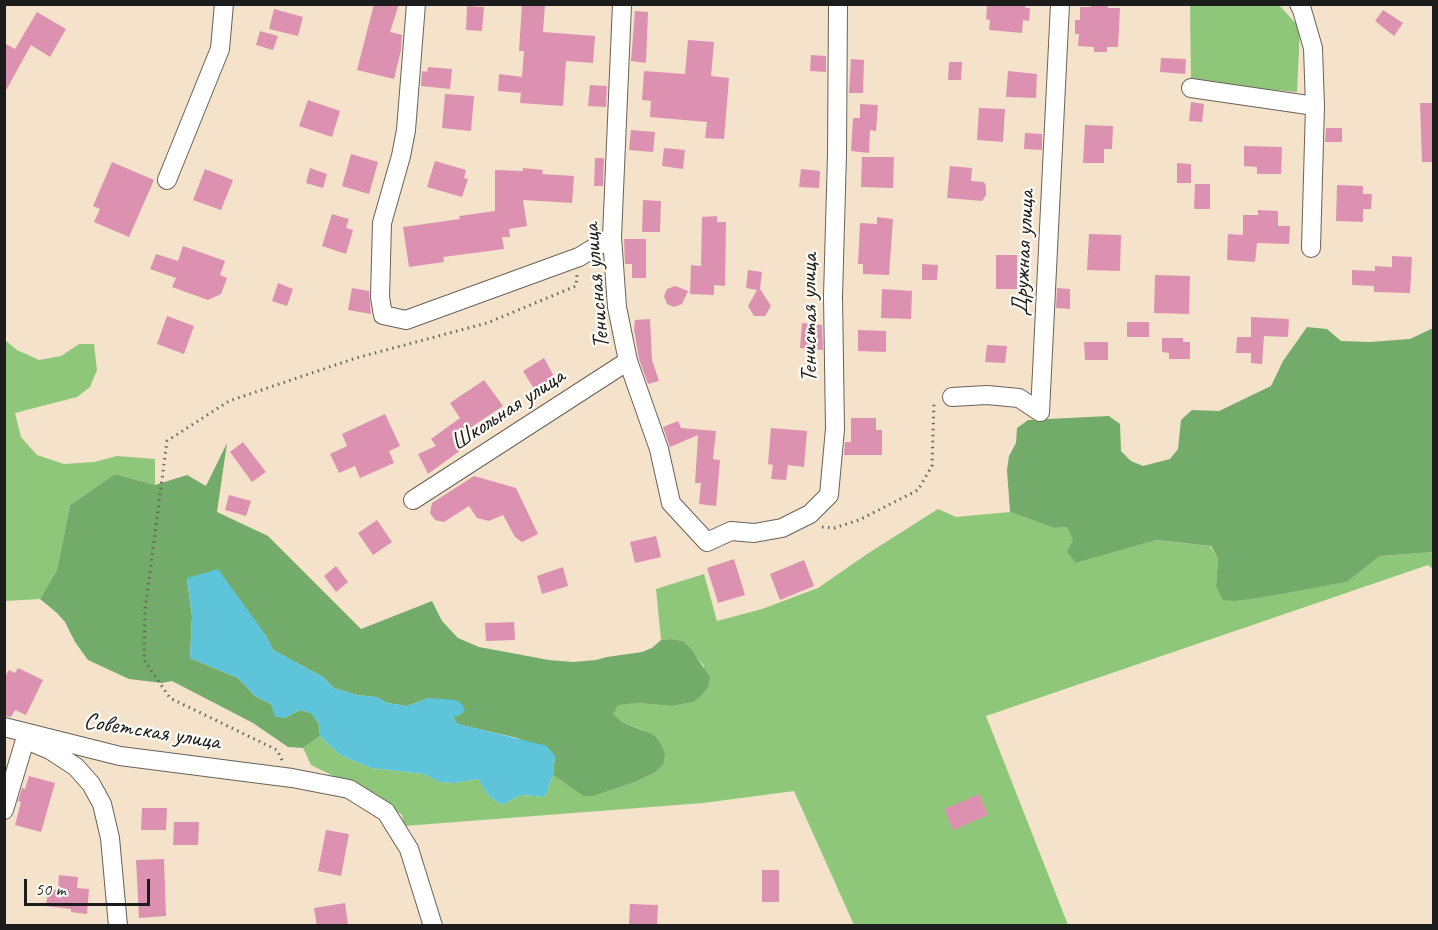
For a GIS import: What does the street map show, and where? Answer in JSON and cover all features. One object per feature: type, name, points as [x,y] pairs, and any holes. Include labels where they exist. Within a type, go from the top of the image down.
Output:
[{"type":"street","points":[[167,180],[220,49],[224,4]]},
{"type":"street","points":[[417,4],[402,156],[382,223],[380,297],[383,315],[406,320],[579,257],[612,237]]},
{"type":"street","name":"Тенисная улица","points":[[622,4],[612,237],[617,306],[628,361],[659,449],[671,503],[707,542]]},
{"type":"street","name":"Тенистая улица","points":[[707,542],[730,531],[754,533],[782,528],[810,514],[829,495],[835,429],[833,296],[838,4]]},
{"type":"street","name":"Дружная улица","points":[[943,398],[987,395],[1019,398],[1040,412],[1060,4]]},
{"type":"street","points":[[1299,4],[1314,48],[1315,106],[1311,248]]},
{"type":"street","points":[[1191,88],[1315,106]]},
{"type":"street","name":"Школьная улица","points":[[413,500],[628,361]]},
{"type":"street","name":"Советская улица","points":[[4,727],[120,756],[292,777],[349,789],[386,812],[409,849],[433,926]]},
{"type":"street","points":[[4,732],[50,750],[76,767],[91,784],[102,804],[110,838],[118,926]]},
{"type":"street","points":[[4,810],[25,740]]},
{"type":"path","points":[[292,777],[277,750],[170,698],[144,660],[145,610],[167,441],[229,401],[356,358],[487,323],[576,286],[579,257]]},
{"type":"path","points":[[812,527],[834,528],[859,520],[918,490],[932,466],[943,398]]},
{"type":"green space","points":[[1190,5],[1279,5],[1300,28],[1297,92],[1191,83]]},
{"type":"green space","points":[[1307,327],[1327,329],[1341,341],[1370,342],[1410,339],[1433,328],[1433,552],[1380,556],[1347,582],[1237,601],[1223,600],[1216,586],[1218,559],[1211,546],[1156,540],[1076,563],[1067,552],[1073,540],[1067,527],[1054,528],[1010,512],[1007,470],[1009,456],[1016,443],[1017,428],[1028,420],[1109,416],[1120,424],[1121,451],[1131,461],[1143,466],[1170,459],[1178,449],[1181,420],[1192,410],[1219,411],[1271,386],[1283,361]]},
{"type":"green space","points":[[5,340],[17,350],[39,360],[61,356],[79,344],[94,344],[97,370],[90,387],[77,397],[15,413],[21,437],[37,455],[64,464],[94,462],[117,456],[155,459],[155,485],[115,474],[70,505],[57,570],[40,599],[5,601]]},
{"type":"green space","points":[[227,443],[217,512],[268,536],[361,629],[432,601],[442,621],[458,638],[479,647],[549,660],[573,662],[596,660],[642,652],[652,648],[661,640],[683,641],[710,677],[708,687],[701,696],[693,702],[672,706],[638,703],[618,705],[613,714],[622,722],[654,735],[665,754],[663,765],[654,773],[635,782],[594,796],[583,796],[553,775],[555,756],[517,738],[457,724],[453,717],[429,698],[407,706],[387,703],[376,697],[357,695],[334,688],[323,677],[273,650],[265,634],[187,579],[192,616],[190,658],[238,678],[255,696],[271,704],[284,718],[300,710],[311,713],[319,724],[320,736],[303,748],[288,747],[253,723],[172,681],[162,683],[129,679],[88,660],[75,642],[65,622],[40,599],[57,570],[70,505],[115,474],[155,485],[187,475],[206,486]]},
{"type":"green space","points":[[938,509],[956,517],[1010,512],[1054,528],[1067,527],[1074,540],[1076,563],[1155,540],[1210,546],[1218,559],[1216,586],[1237,601],[1347,582],[1380,556],[1433,552],[1433,569],[1428,565],[986,716],[1068,925],[854,925],[794,791],[703,803],[404,826],[402,815],[386,802],[311,765],[303,748],[320,736],[340,755],[371,768],[424,774],[440,782],[455,783],[478,779],[489,796],[502,805],[521,795],[545,797],[553,775],[583,796],[594,796],[635,782],[654,773],[662,765],[643,730],[622,722],[612,714],[618,704],[672,706],[693,702],[704,666],[683,641],[661,640],[656,589],[704,574],[717,621],[762,609],[818,588]]},
{"type":"water","points":[[218,569],[265,634],[273,650],[323,677],[334,688],[357,695],[376,697],[387,703],[407,706],[429,698],[456,700],[465,710],[453,717],[458,724],[547,746],[555,756],[553,775],[545,797],[521,795],[502,805],[489,796],[478,779],[455,783],[440,782],[424,774],[371,768],[340,755],[320,736],[319,724],[311,713],[300,710],[284,718],[275,717],[271,704],[255,696],[238,678],[190,658],[192,616],[187,578]]},
{"type":"building","points":[[374,4],[399,4],[390,32],[402,35],[394,79],[357,70]]},
{"type":"building","points":[[522,4],[545,4],[543,32],[595,36],[593,63],[566,61],[563,106],[520,103],[521,93],[498,91],[499,74],[522,77],[524,51],[519,51]]},
{"type":"building","points":[[993,4],[1026,4],[1025,8],[1030,8],[1029,21],[1023,20],[1022,33],[989,30],[990,20],[986,19],[987,6],[993,6]]},
{"type":"building","points":[[1091,4],[1108,4],[1108,8],[1120,8],[1118,47],[1107,47],[1107,52],[1094,52],[1094,47],[1078,46],[1079,34],[1075,34],[1075,20],[1080,20],[1080,7],[1091,7]]},
{"type":"building","points":[[467,6],[484,7],[482,31],[466,30]]},
{"type":"building","points":[[274,9],[303,17],[298,36],[269,29]]},
{"type":"building","points":[[1383,10],[1403,23],[1394,36],[1375,21]]},
{"type":"building","points":[[635,11],[648,12],[646,63],[631,61]]},
{"type":"building","points":[[37,12],[66,29],[50,57],[31,45],[4,94],[4,43],[15,49]]},
{"type":"building","points":[[260,31],[278,36],[273,50],[256,45]]},
{"type":"building","points":[[688,40],[714,42],[711,76],[729,78],[724,139],[705,138],[707,122],[650,117],[651,101],[642,100],[644,71],[685,74]]},
{"type":"building","points":[[811,55],[826,56],[826,72],[810,71]]},
{"type":"building","points":[[1161,58],[1186,59],[1185,74],[1160,72]]},
{"type":"building","points":[[851,59],[864,60],[863,93],[849,93]]},
{"type":"building","points":[[949,62],[962,62],[961,80],[948,80]]},
{"type":"building","points":[[428,67],[452,69],[450,89],[421,86],[422,71],[427,72]]},
{"type":"building","points":[[1008,71],[1037,74],[1036,98],[1006,97]]},
{"type":"building","points":[[590,85],[607,86],[606,107],[588,106]]},
{"type":"building","points":[[445,94],[474,96],[471,131],[442,128]]},
{"type":"building","points":[[308,100],[340,111],[332,137],[299,126]]},
{"type":"building","points":[[1191,102],[1204,104],[1202,122],[1189,121]]},
{"type":"building","points":[[1420,103],[1434,103],[1434,162],[1422,162]]},
{"type":"building","points":[[860,104],[878,105],[876,131],[870,130],[869,153],[851,151],[853,118],[860,118]]},
{"type":"building","points":[[979,108],[1005,109],[1003,142],[977,140]]},
{"type":"building","points":[[1085,125],[1113,126],[1112,149],[1104,149],[1104,163],[1083,163]]},
{"type":"building","points":[[1326,128],[1342,128],[1342,142],[1325,142]]},
{"type":"building","points":[[631,130],[655,132],[653,152],[629,150]]},
{"type":"building","points":[[1025,133],[1042,134],[1042,150],[1024,149]]},
{"type":"building","points":[[1244,146],[1282,147],[1281,174],[1257,174],[1257,167],[1244,166]]},
{"type":"building","points":[[664,148],[685,150],[683,169],[662,166]]},
{"type":"building","points":[[351,154],[378,162],[369,194],[342,186]]},
{"type":"building","points":[[862,157],[894,157],[893,188],[861,187]]},
{"type":"building","points":[[595,158],[604,158],[603,186],[594,186]]},
{"type":"building","points":[[435,161],[466,170],[464,178],[468,179],[462,197],[427,187]]},
{"type":"building","points":[[112,162],[154,180],[129,237],[94,222],[100,209],[93,206]]},
{"type":"building","points":[[1177,163],[1191,164],[1191,183],[1177,183]]},
{"type":"building","points":[[950,166],[972,168],[971,181],[984,182],[986,186],[986,195],[982,201],[947,198]]},
{"type":"building","points":[[310,168],[327,174],[323,188],[306,183]]},
{"type":"building","points":[[523,168],[543,170],[542,174],[574,176],[572,203],[523,200],[527,226],[509,229],[510,237],[502,237],[504,249],[443,257],[444,262],[409,267],[403,227],[460,219],[459,216],[495,211],[495,170],[523,171]]},
{"type":"building","points":[[205,169],[233,180],[221,210],[193,200]]},
{"type":"building","points":[[801,169],[820,171],[819,188],[799,187]]},
{"type":"building","points":[[1195,184],[1210,184],[1210,209],[1194,209]]},
{"type":"building","points":[[1337,185],[1363,186],[1363,194],[1372,194],[1371,209],[1363,209],[1363,222],[1336,221]]},
{"type":"building","points":[[643,200],[661,201],[660,232],[642,232]]},
{"type":"building","points":[[1258,210],[1278,211],[1278,226],[1290,226],[1289,244],[1257,243],[1255,262],[1227,260],[1228,234],[1243,235],[1243,215],[1258,215]]},
{"type":"building","points":[[332,214],[349,219],[346,228],[353,230],[346,254],[322,246]]},
{"type":"building","points":[[717,216],[717,222],[726,222],[725,286],[714,285],[714,295],[690,294],[691,265],[701,266],[702,217]]},
{"type":"building","points":[[877,217],[893,219],[889,275],[863,274],[863,264],[858,264],[860,223],[877,224]]},
{"type":"building","points":[[1089,234],[1121,235],[1120,271],[1087,270]]},
{"type":"building","points":[[624,239],[646,239],[646,278],[632,278],[632,264],[625,264]]},
{"type":"building","points":[[183,246],[225,261],[220,275],[227,278],[221,294],[208,300],[172,287],[176,278],[150,269],[156,254],[178,261]]},
{"type":"building","points":[[996,255],[1017,255],[1017,289],[996,289]]},
{"type":"building","points":[[1392,256],[1412,257],[1410,293],[1374,292],[1374,286],[1352,285],[1352,270],[1375,271],[1375,266],[1392,267]]},
{"type":"building","points":[[922,264],[938,265],[937,280],[922,280]]},
{"type":"building","points":[[748,270],[762,272],[760,289],[771,306],[765,316],[754,316],[748,306],[757,290],[746,288]]},
{"type":"building","points":[[1155,275],[1190,276],[1189,314],[1154,313]]},
{"type":"building","points":[[278,283],[293,289],[287,306],[272,301]]},
{"type":"building","points":[[675,286],[688,291],[682,304],[674,307],[667,304],[664,296],[667,289]]},
{"type":"building","points":[[352,288],[369,291],[371,314],[348,310]]},
{"type":"building","points":[[1057,288],[1070,289],[1070,309],[1056,308]]},
{"type":"building","points":[[882,289],[912,291],[911,319],[881,318]]},
{"type":"building","points":[[167,316],[194,326],[184,354],[157,344]]},
{"type":"building","points":[[1251,317],[1289,319],[1288,337],[1264,336],[1262,364],[1251,363],[1251,353],[1236,353],[1237,337],[1251,337]]},
{"type":"building","points":[[650,319],[652,360],[659,381],[648,384],[639,359],[634,329],[635,320]]},
{"type":"building","points":[[1127,322],[1149,322],[1149,337],[1127,337]]},
{"type":"building","points":[[802,323],[822,325],[823,350],[800,348]]},
{"type":"building","points":[[858,330],[886,331],[886,352],[858,351]]},
{"type":"building","points":[[1162,338],[1183,338],[1183,342],[1190,342],[1190,359],[1169,359],[1169,353],[1162,352]]},
{"type":"building","points":[[1084,342],[1108,342],[1108,360],[1085,360]]},
{"type":"building","points":[[987,345],[1007,346],[1005,363],[985,362]]},
{"type":"building","points":[[544,358],[556,380],[536,392],[523,371]]},
{"type":"building","points":[[484,380],[503,406],[458,436],[465,447],[428,474],[418,454],[436,446],[431,439],[460,418],[450,403]]},
{"type":"building","points":[[385,414],[400,446],[389,451],[394,463],[360,478],[355,466],[339,473],[330,454],[347,446],[342,434]]},
{"type":"building","points":[[851,418],[876,418],[876,430],[882,430],[882,455],[844,455],[845,442],[851,442]]},
{"type":"building","points":[[678,421],[681,428],[716,431],[713,459],[720,460],[716,506],[699,504],[701,483],[695,483],[698,435],[670,447],[663,427]]},
{"type":"building","points":[[771,428],[807,431],[804,467],[788,465],[786,480],[771,479],[773,465],[768,464]]},
{"type":"building","points":[[243,442],[266,472],[252,482],[230,452]]},
{"type":"building","points":[[474,476],[516,488],[538,534],[522,542],[515,537],[503,515],[489,521],[477,518],[469,506],[444,522],[435,520],[430,513],[432,503]]},
{"type":"building","points":[[229,495],[251,501],[246,516],[225,510]]},
{"type":"building","points":[[377,520],[392,542],[373,555],[358,533]]},
{"type":"building","points":[[656,536],[661,557],[635,563],[630,542]]},
{"type":"building","points":[[734,559],[745,595],[718,603],[707,568]]},
{"type":"building","points":[[804,560],[814,586],[780,600],[770,574]]},
{"type":"building","points":[[336,566],[348,582],[336,592],[324,576]]},
{"type":"building","points":[[563,567],[568,586],[542,594],[537,576]]},
{"type":"building","points":[[514,622],[515,640],[486,641],[485,623]]},
{"type":"building","points":[[18,668],[43,680],[26,715],[15,710],[11,717],[4,716],[4,678],[9,670],[15,673]]},
{"type":"building","points":[[29,776],[55,783],[41,832],[15,825],[21,802],[18,801]]},
{"type":"building","points":[[979,794],[988,815],[953,830],[944,809]]},
{"type":"building","points":[[142,808],[167,808],[166,830],[141,830]]},
{"type":"building","points":[[174,822],[199,822],[198,845],[173,845]]},
{"type":"building","points":[[326,830],[349,834],[341,876],[318,871]]},
{"type":"building","points":[[164,859],[166,916],[139,918],[136,860]]},
{"type":"building","points":[[762,870],[779,870],[779,902],[762,902]]},
{"type":"building","points":[[59,875],[78,877],[77,888],[89,889],[87,914],[71,912],[71,909],[46,906],[48,889],[58,890]]},
{"type":"building","points":[[345,903],[348,926],[317,926],[314,908]]},
{"type":"building","points":[[630,904],[658,905],[657,926],[629,926]]}]
